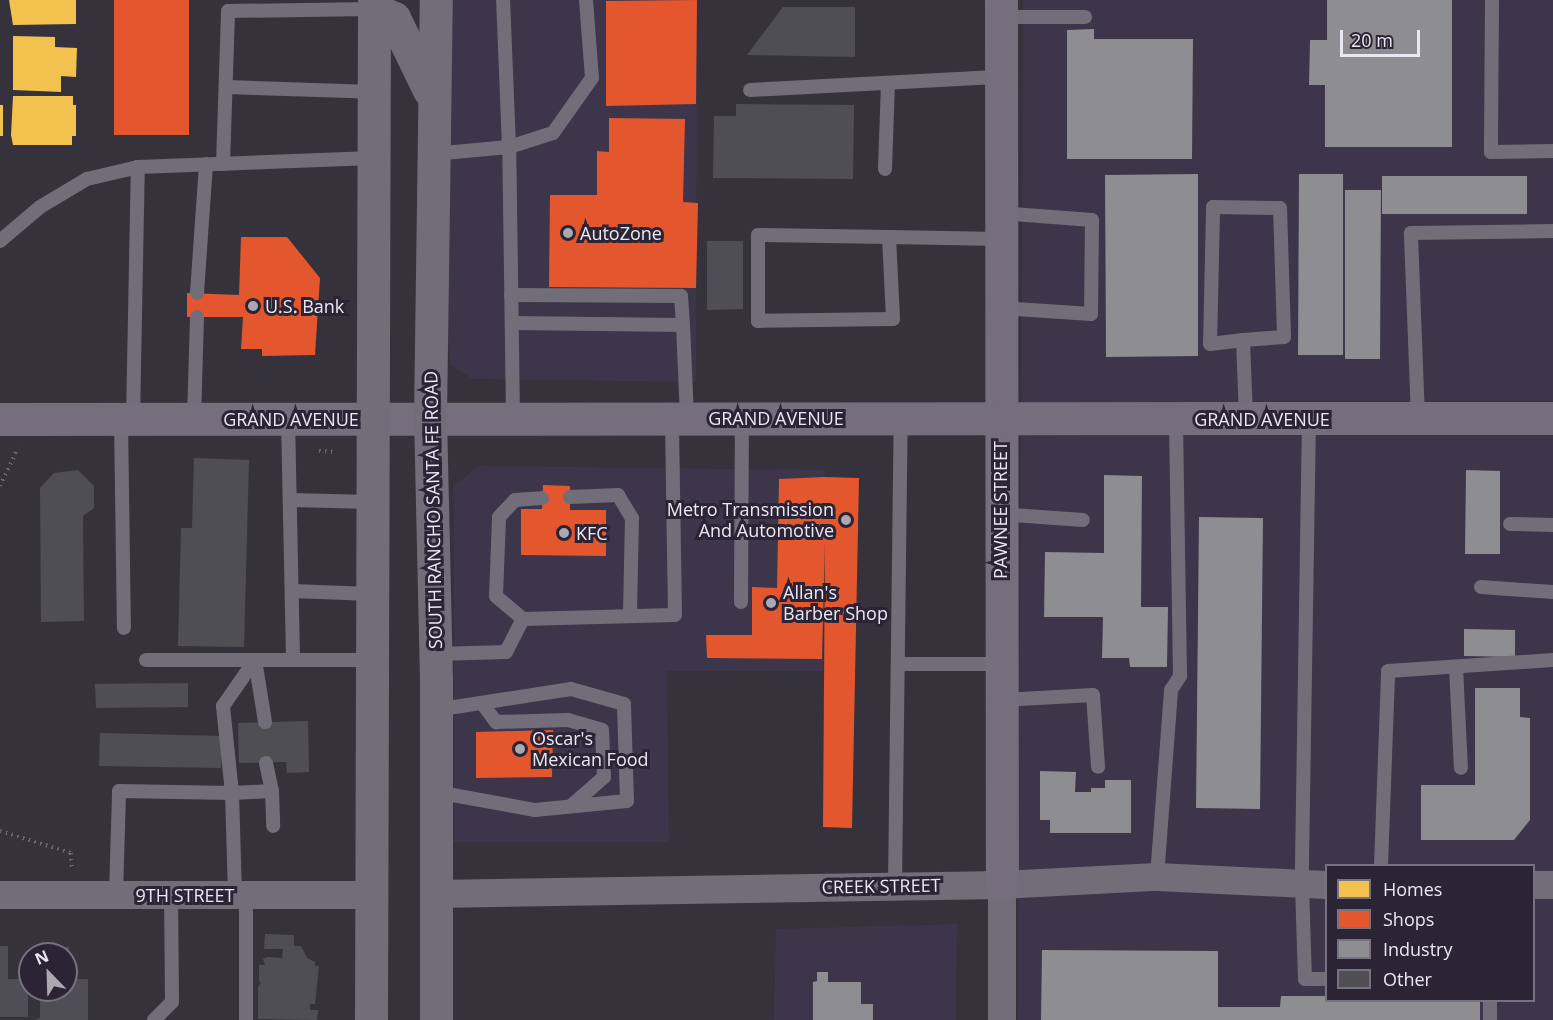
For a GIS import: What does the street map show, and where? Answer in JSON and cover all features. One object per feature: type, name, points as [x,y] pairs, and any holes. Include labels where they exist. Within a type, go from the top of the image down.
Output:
[{"type":"main road","name":"SOUTH RANCHO SANTA FE ROAD","points":[[436,0],[430,417],[436,654],[436,1020]]},
{"type":"main road","points":[[374,4],[394,18],[434,99]]},
{"type":"main road","points":[[371,1020],[374,4]]},
{"type":"street","name":"PAWNEE STREET","points":[[1001,9],[1002,1020]]},
{"type":"street","name":"GRAND AVENUE","points":[[0,419],[1553,418]]},
{"type":"street","name":"CREEK STREET","points":[[435,894],[1002,885],[1157,878],[1314,885]]},
{"type":"street","points":[[1535,885],[1553,885]]},
{"type":"street","name":"9TH STREET","points":[[0,895],[371,894]]},
{"type":"lane","points":[[503,0],[509,147],[513,417]]},
{"type":"lane","points":[[433,154],[509,147],[553,133],[592,78],[586,0]]},
{"type":"lane","points":[[1492,0],[1491,152],[1553,151]]},
{"type":"lane","points":[[223,164],[228,11],[374,4]]},
{"type":"lane","points":[[1001,9],[1085,17]]},
{"type":"lane","points":[[750,90],[1001,77]]},
{"type":"lane","points":[[885,169],[888,83]]},
{"type":"lane","points":[[226,87],[373,92]]},
{"type":"lane","points":[[0,241],[40,207],[87,179],[138,167],[373,159]]},
{"type":"lane","points":[[197,293],[206,164]]},
{"type":"lane","points":[[124,628],[127,419],[138,167]]},
{"type":"lane","points":[[1214,207],[1280,208],[1284,337],[1243,340],[1210,344],[1214,207]]},
{"type":"lane","points":[[889,237],[893,319],[758,321],[758,235],[889,237],[1092,220],[1091,314],[1001,308]]},
{"type":"lane","points":[[1418,418],[1411,233],[1553,231]]},
{"type":"lane","points":[[511,295],[681,296],[683,325],[675,615],[523,619],[496,596],[499,517],[515,500],[542,498]]},
{"type":"lane","points":[[195,419],[197,317]]},
{"type":"lane","points":[[512,323],[683,325]]},
{"type":"lane","points":[[1243,340],[1246,419]]},
{"type":"lane","points":[[288,418],[293,660]]},
{"type":"lane","points":[[741,602],[742,418]]},
{"type":"lane","points":[[1309,418],[1314,885],[1305,979],[1325,979]]},
{"type":"lane","points":[[895,886],[901,419]]},
{"type":"lane","points":[[1157,878],[1171,690],[1180,676],[1176,419]]},
{"type":"lane","points":[[570,497],[618,495],[632,518],[630,616]]},
{"type":"lane","points":[[290,500],[372,502]]},
{"type":"lane","points":[[1000,514],[1083,520]]},
{"type":"lane","points":[[1510,524],[1553,525]]},
{"type":"lane","points":[[1481,587],[1553,592]]},
{"type":"lane","points":[[292,591],[372,594]]},
{"type":"lane","points":[[436,654],[506,652],[523,619]]},
{"type":"lane","points":[[146,660],[372,660]]},
{"type":"lane","points":[[255,660],[265,722]]},
{"type":"lane","points":[[246,1020],[241,895],[223,706],[255,660]]},
{"type":"lane","points":[[1380,864],[1388,671],[1553,660]]},
{"type":"lane","points":[[898,664],[1000,664]]},
{"type":"lane","points":[[1456,667],[1461,768]]},
{"type":"lane","points":[[436,710],[571,690],[624,704],[627,801],[534,810],[436,792]]},
{"type":"lane","points":[[1000,700],[1093,695],[1098,767]]},
{"type":"lane","points":[[482,703],[496,722],[568,720],[602,730],[604,777],[571,806]]},
{"type":"lane","points":[[266,763],[272,791],[273,826]]},
{"type":"lane","points":[[116,895],[119,791],[272,791]]},
{"type":"lane","points":[[154,1020],[172,1002],[171,895]]},
{"type":"lane","points":[[1490,1002],[1490,1020]]},
{"type":"path","points":[[0,486],[18,448]]},
{"type":"path","points":[[0,831],[71,853],[75,895]]},
{"type":"shaded area","points":[[449,0],[697,0],[696,382],[473,379],[451,365],[447,340]]},
{"type":"shaded area","points":[[1023,0],[1553,0],[1553,1020],[1018,1020]]},
{"type":"shaded area","points":[[479,466],[825,470],[823,671],[667,671],[669,842],[454,842],[454,486]]},
{"type":"shaded area","points":[[957,924],[956,1020],[774,1020],[776,929]]},
{"type":"building: Homes","points":[[9,0],[76,0],[76,24],[13,25]]},
{"type":"building: Homes","points":[[13,36],[55,37],[55,47],[77,48],[76,77],[61,76],[61,92],[13,90]]},
{"type":"building: Homes","points":[[13,96],[73,96],[73,105],[76,105],[76,136],[72,136],[72,145],[13,145],[11,135]]},
{"type":"building: Homes","points":[[0,105],[3,105],[3,136],[0,136]]},
{"type":"building: Shops","points":[[114,0],[189,0],[189,135],[114,135]]},
{"type":"building: Shops","points":[[697,0],[696,104],[606,106],[606,1]]},
{"type":"building: Shops","points":[[609,118],[685,119],[683,202],[698,203],[696,288],[549,287],[550,195],[597,195],[597,151],[609,152]]},
{"type":"building: Shops","name":"U.S. Bank","points":[[241,237],[287,237],[320,278],[315,355],[262,356],[262,349],[241,349],[243,317],[187,317],[187,293],[239,295]]},
{"type":"building: Shops","points":[[859,478],[852,828],[823,827],[825,541],[822,659],[707,658],[706,635],[752,635],[752,587],[777,588],[779,479]]},
{"type":"building: Shops","name":"KFC","points":[[543,485],[570,486],[570,510],[606,510],[606,556],[521,555],[521,509],[542,509]]},
{"type":"building: Shops","points":[[553,730],[552,777],[476,778],[476,732]]},
{"type":"building: Industry","points":[[1327,0],[1452,0],[1452,147],[1325,147],[1325,85],[1309,85],[1310,40],[1327,40]]},
{"type":"building: Industry","points":[[1094,29],[1094,39],[1193,39],[1192,159],[1067,159],[1067,30]]},
{"type":"building: Industry","points":[[1198,174],[1198,356],[1106,357],[1105,175]]},
{"type":"building: Industry","points":[[1299,174],[1343,174],[1343,355],[1298,355]]},
{"type":"building: Industry","points":[[1382,176],[1527,176],[1527,214],[1382,214]]},
{"type":"building: Industry","points":[[1345,190],[1381,190],[1380,359],[1345,359]]},
{"type":"building: Industry","points":[[1466,470],[1500,471],[1500,554],[1465,554]]},
{"type":"building: Industry","points":[[1104,475],[1142,476],[1141,607],[1168,607],[1167,667],[1130,667],[1129,658],[1102,658],[1103,617],[1044,617],[1045,552],[1104,553]]},
{"type":"building: Industry","points":[[1199,517],[1263,518],[1260,809],[1196,808]]},
{"type":"building: Industry","points":[[1464,629],[1515,630],[1515,657],[1464,656]]},
{"type":"building: Industry","points":[[1475,688],[1520,688],[1520,717],[1530,718],[1530,820],[1514,840],[1421,840],[1421,785],[1475,785]]},
{"type":"building: Industry","points":[[1040,771],[1076,772],[1075,792],[1091,792],[1091,788],[1105,788],[1105,780],[1131,780],[1131,833],[1050,833],[1050,820],[1040,820]]},
{"type":"building: Industry","points":[[1042,950],[1218,951],[1218,1007],[1280,1007],[1281,996],[1325,996],[1325,1002],[1480,1002],[1480,1020],[1041,1020]]},
{"type":"building: Industry","points":[[817,972],[828,972],[828,982],[861,982],[861,1004],[873,1004],[873,1020],[813,1020],[813,982],[817,981]]},
{"type":"building: Other","points":[[783,7],[855,7],[855,57],[747,55]]},
{"type":"building: Other","points":[[736,104],[854,105],[853,179],[713,178],[714,116],[736,116]]},
{"type":"building: Other","points":[[707,241],[743,241],[743,309],[707,310]]},
{"type":"building: Other","points":[[194,458],[249,460],[244,647],[178,646],[181,528],[192,528]]},
{"type":"building: Other","points":[[78,470],[94,486],[94,508],[83,516],[84,621],[41,622],[40,488],[54,473]]},
{"type":"building: Other","points":[[188,683],[188,707],[96,708],[95,684]]},
{"type":"building: Other","points":[[308,721],[309,772],[287,773],[286,762],[239,763],[238,723]]},
{"type":"building: Other","points":[[100,733],[222,736],[221,768],[99,766]]},
{"type":"building: Other","points":[[265,934],[294,935],[294,946],[301,946],[307,958],[315,962],[315,966],[319,966],[315,1004],[310,1004],[310,1010],[318,1010],[317,1020],[258,1019],[258,987],[261,982],[259,982],[259,965],[265,965],[263,959],[267,957],[282,958],[283,949],[264,949]]},
{"type":"building: Other","points":[[0,946],[8,946],[8,979],[18,979],[18,1002],[28,1002],[28,1017],[0,1017]]},
{"type":"building: Other","points":[[78,979],[88,979],[88,1020],[35,1020],[40,1018],[40,1002],[78,1002]]},
{"type":"place","name":"AutoZone","points":[[568,233]]},
{"type":"place","name":"U.S. Bank","points":[[253,306]]},
{"type":"place","name":"Metro Transmission And Automotive","points":[[846,520]]},
{"type":"place","name":"KFC","points":[[564,533]]},
{"type":"place","name":"Allan's Barber Shop","points":[[771,603]]},
{"type":"place","name":"Oscar's Mexican Food","points":[[520,749]]}]
